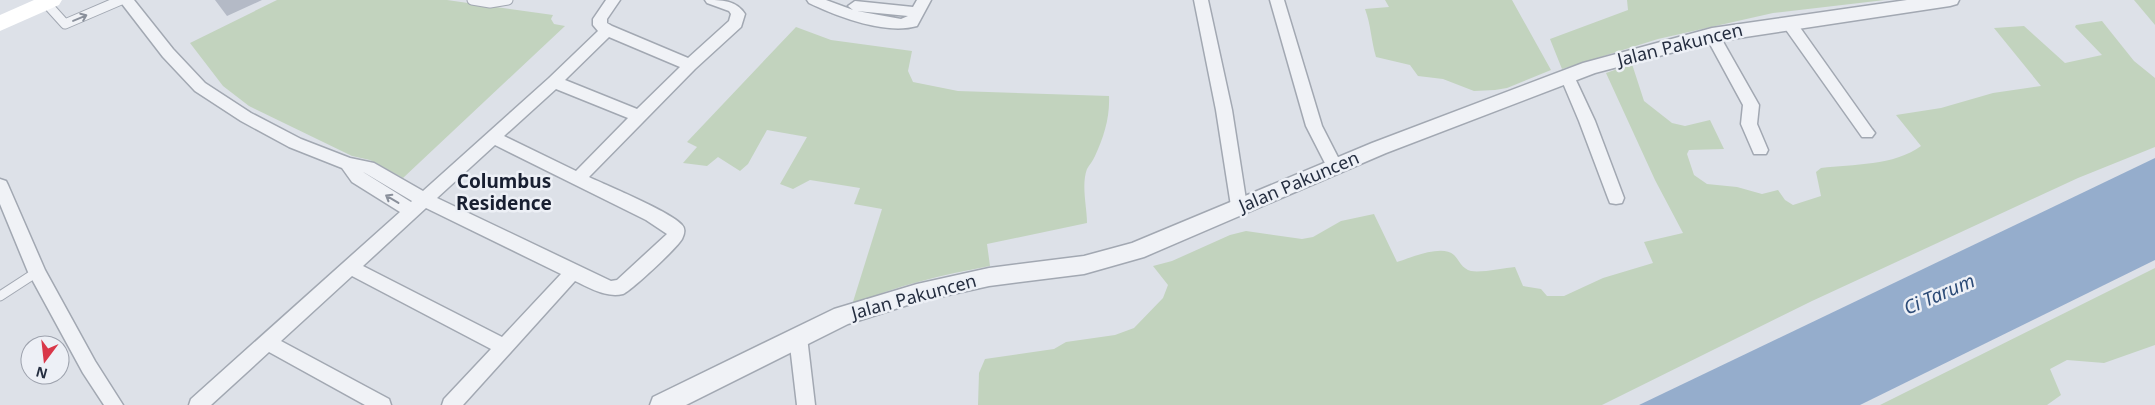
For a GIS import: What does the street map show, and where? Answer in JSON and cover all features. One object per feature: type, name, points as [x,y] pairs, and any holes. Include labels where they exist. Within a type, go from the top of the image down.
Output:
[{"type":"main road","points":[[0,24],[49,1]]},
{"type":"street","points":[[126,0],[168,53],[200,87],[246,117],[295,143],[348,164],[368,167],[423,199],[600,285],[611,288],[621,287],[669,243],[674,236],[676,229],[652,215],[492,137]]},
{"type":"street","points":[[613,0],[600,19],[600,25],[607,30],[690,65]]},
{"type":"street","points":[[578,179],[638,116],[736,23],[738,14],[734,8],[712,0]]},
{"type":"street","points":[[1201,0],[1224,110],[1239,206]]},
{"type":"street","points":[[1276,0],[1314,126],[1335,167]]},
{"type":"street","name":"Jalan Pakuncen","points":[[662,405],[842,316],[917,293],[989,277],[1084,265],[1136,252],[1239,206],[1566,76],[1645,52],[1712,35],[1950,0]]},
{"type":"street","points":[[817,2],[841,13],[901,24],[912,22],[921,6]]},
{"type":"street","points":[[1789,23],[1867,133]]},
{"type":"street","points":[[198,405],[410,210],[554,82],[607,30]]},
{"type":"street","points":[[1712,35],[1751,105],[1749,124],[1760,150]]},
{"type":"street","points":[[1566,76],[1587,121],[1616,198]]},
{"type":"street","points":[[554,82],[638,116]]},
{"type":"street","points":[[348,164],[358,178],[410,210]]},
{"type":"street","points":[[0,185],[37,272],[89,367],[114,405]]},
{"type":"street","points":[[350,267],[504,346]]},
{"type":"street","points":[[451,405],[573,272]]},
{"type":"street","points":[[798,337],[806,405]]},
{"type":"street","points":[[267,342],[382,405]]},
{"type":"lane","points":[[49,1],[65,24],[121,0]]},
{"type":"lane","points":[[472,0],[490,3],[508,0]]},
{"type":"lane","points":[[0,296],[37,272]]},
{"type":"green space","points":[[277,0],[447,0],[553,15],[551,19],[554,24],[565,26],[403,178],[370,160],[352,156],[249,106],[223,86],[190,43]]},
{"type":"green space","points":[[1385,0],[1512,0],[1551,70],[1507,88],[1474,91],[1443,79],[1418,76],[1410,65],[1376,57],[1365,9],[1389,7]]},
{"type":"green space","points":[[1627,0],[1885,0],[1773,13],[1658,39],[1562,69],[1550,39],[1628,10]]},
{"type":"green space","points":[[2134,0],[2155,0],[2155,25]]},
{"type":"green space","points":[[2102,21],[2134,61],[2155,78],[2155,147],[2078,178],[1812,301],[1602,405],[978,405],[979,373],[985,359],[1054,349],[1066,342],[1115,335],[1134,328],[1163,298],[1168,285],[1153,266],[1172,261],[1230,235],[1246,231],[1302,239],[1313,237],[1341,221],[1374,214],[1397,262],[1434,251],[1449,252],[1471,271],[1515,267],[1523,286],[1541,289],[1547,296],[1564,296],[1603,278],[1653,263],[1644,242],[1683,233],[1655,180],[1606,73],[1632,64],[1644,101],[1672,123],[1685,126],[1710,120],[1724,149],[1689,150],[1687,154],[1694,175],[1707,184],[1737,187],[1762,194],[1778,190],[1785,200],[1793,205],[1821,196],[1816,172],[1821,168],[1886,161],[1910,153],[1921,146],[1896,115],[1941,108],[1993,93],[2041,86],[1994,28],[2024,26],[2065,63],[2102,55],[2075,27],[2076,25]]},
{"type":"green space","points":[[796,27],[831,40],[912,51],[908,71],[913,82],[958,91],[1109,96],[1104,134],[1085,175],[1084,189],[1087,223],[987,244],[990,266],[920,281],[852,305],[882,209],[854,204],[860,188],[810,180],[793,189],[780,184],[807,137],[767,130],[748,164],[740,171],[718,157],[707,166],[683,163],[697,147],[687,142]]},
{"type":"green space","points":[[2155,268],[2155,345],[2104,363],[2067,360],[2050,369],[2061,395],[2047,405],[1880,405]]},
{"type":"water","name":"Ci Tarum","points":[[2155,158],[2155,260],[1860,405],[1639,405]]},
{"type":"building","points":[[215,0],[262,0],[227,16]]},
{"type":"district","name":"Columbus Residence","points":[[504,192]]}]
